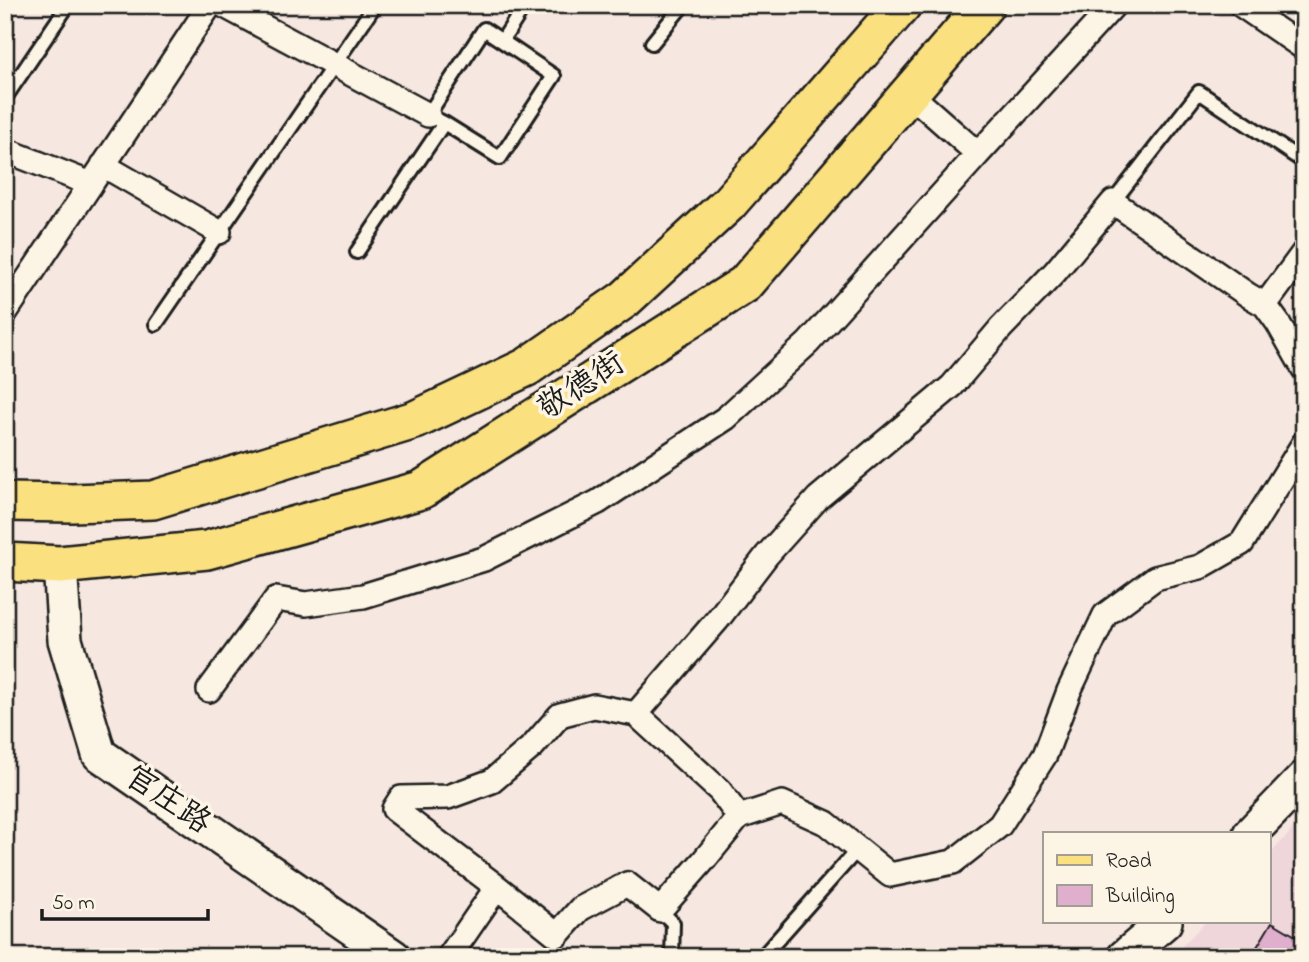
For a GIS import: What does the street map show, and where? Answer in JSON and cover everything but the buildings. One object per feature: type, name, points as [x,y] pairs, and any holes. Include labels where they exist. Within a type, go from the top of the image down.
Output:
[{"type":"main road","name":"敬德街","points":[[5,502],[153,500],[415,420],[527,367],[625,299],[728,204],[902,5]]},
{"type":"main road","name":"敬德街","points":[[5,562],[61,565],[207,550],[421,490],[744,284],[985,5]]},
{"type":"street","points":[[5,313],[210,5]]},
{"type":"street","points":[[223,5],[436,119]]},
{"type":"street","points":[[209,690],[276,599],[306,604],[363,596],[484,559],[598,502],[726,418],[808,343],[1114,5]]},
{"type":"street","points":[[1241,5],[1304,48]]},
{"type":"street","points":[[909,93],[978,154]]},
{"type":"street","points":[[5,150],[97,174],[219,232]]},
{"type":"street","points":[[636,714],[719,619],[767,555],[818,498],[951,386],[1001,328],[1055,272],[1112,202],[1265,305],[1304,369]]},
{"type":"street","points":[[1265,305],[1304,251]]},
{"type":"street","points":[[739,817],[720,791],[636,714],[594,706],[560,715],[533,746],[492,781],[448,797],[401,798],[394,810],[556,935],[580,909],[627,884],[660,910],[739,817],[782,803],[826,823],[890,875],[953,862],[1000,825],[1045,755],[1069,691],[1105,615],[1156,578],[1200,567],[1242,543],[1304,443]]},
{"type":"street","name":"官庄路","points":[[61,565],[65,640],[99,754],[394,957]]},
{"type":"street","points":[[1252,832],[1304,778]]},
{"type":"street","points":[[449,957],[497,887]]},
{"type":"street","points":[[1124,957],[1164,923]]},
{"type":"lane","points":[[5,98],[68,5]]},
{"type":"lane","points":[[156,324],[375,5]]},
{"type":"lane","points":[[502,41],[525,5]]},
{"type":"lane","points":[[652,43],[683,5]]},
{"type":"lane","points":[[357,252],[436,119],[484,29],[554,76],[500,158],[436,119]]},
{"type":"lane","points":[[1112,202],[1199,92],[1304,162]]},
{"type":"lane","points":[[762,957],[858,849]]},
{"type":"lane","points":[[660,910],[673,923],[672,957]]},
{"type":"shaded area","points":[[1304,812],[1304,957],[1172,957],[1204,923],[1270,923],[1270,854]]}]
